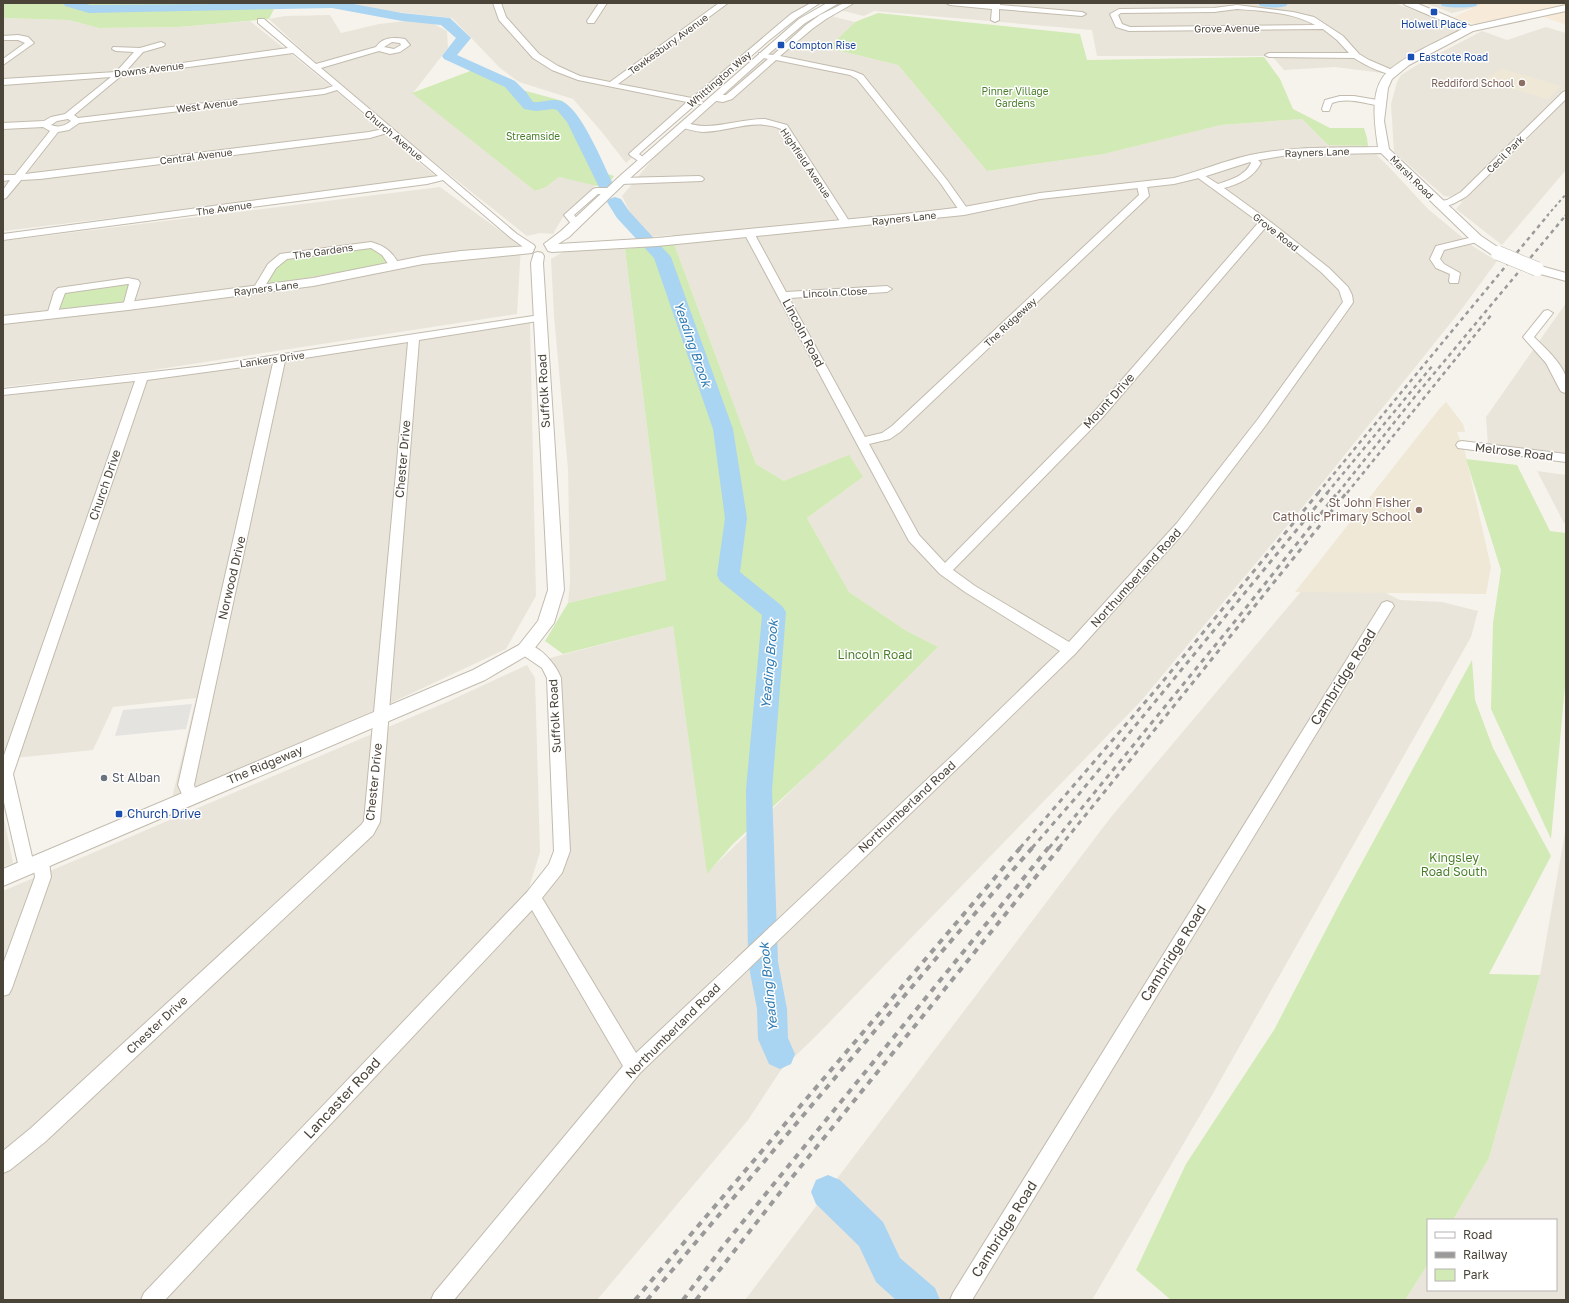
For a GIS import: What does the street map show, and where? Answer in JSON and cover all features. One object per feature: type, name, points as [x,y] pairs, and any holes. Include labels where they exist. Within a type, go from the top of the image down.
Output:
[{"type":"street","points":[[497,3],[502,18],[536,56],[555,68],[578,78],[693,101],[709,101]]},
{"type":"street","points":[[591,21],[603,3]]},
{"type":"street","name":"Tewkesbury Avenue","points":[[611,85],[724,3]]},
{"type":"street","name":"Whittington Way","points":[[643,161],[634,154],[693,101],[794,16],[816,3]]},
{"type":"street","name":"Whittington Way","points":[[551,246],[709,101],[762,55],[802,21],[831,3]]},
{"type":"street","name":"Whittington Way","points":[[709,101],[729,97],[809,26],[834,10],[850,3]]},
{"type":"street","points":[[950,3],[996,5],[1082,14]]},
{"type":"street","points":[[1408,3],[1470,29]]},
{"type":"street","points":[[995,20],[996,5]]},
{"type":"street","name":"Grove Avenue","points":[[1237,7],[1293,14],[1311,19],[1325,27],[1129,29],[1119,25],[1114,14],[1119,11],[1214,10],[1237,7]]},
{"type":"street","name":"Marsh Road","points":[[1566,8],[1470,29],[1405,63],[1387,78],[1380,103],[1379,121],[1384,150],[1477,239],[1498,253],[1543,271],[1566,278]]},
{"type":"street","name":"Church Avenue","points":[[261,21],[529,248]]},
{"type":"street","points":[[1325,27],[1340,38],[1356,56],[1366,62],[1394,72]]},
{"type":"street","points":[[3,38],[24,38],[29,40],[30,43],[3,63]]},
{"type":"street","points":[[116,50],[140,50],[161,44]]},
{"type":"street","points":[[314,67],[380,48]]},
{"type":"street","points":[[46,124],[48,128],[56,129],[69,127],[72,119],[120,74],[140,50]]},
{"type":"street","name":"Downs Avenue","points":[[3,82],[120,74],[294,50]]},
{"type":"street","points":[[762,55],[853,73],[860,77],[944,182],[964,211]]},
{"type":"street","points":[[1269,55],[1356,56]]},
{"type":"street","name":"West Avenue","points":[[72,119],[324,91],[338,87]]},
{"type":"street","name":"Cecil Park","points":[[1439,204],[1450,202],[1464,194],[1566,94]]},
{"type":"street","points":[[1326,109],[1328,102],[1345,98],[1380,103]]},
{"type":"street","points":[[3,126],[46,124],[54,119],[72,119]]},
{"type":"street","name":"Highfield Avenue","points":[[683,125],[704,129],[763,121],[776,122],[784,127],[846,224]]},
{"type":"street","points":[[3,196],[56,129]]},
{"type":"street","name":"Central Avenue","points":[[3,178],[17,178],[370,134],[388,130]]},
{"type":"street","name":"Rayners Lane","points":[[3,320],[128,306],[313,282],[461,255],[529,248],[549,253],[551,246],[577,247],[651,242],[846,224],[964,211],[1040,196],[1142,186],[1174,181],[1199,175],[1251,158],[1288,152],[1384,150]]},
{"type":"street","points":[[1217,187],[1232,183],[1255,167],[1256,163],[1251,158]]},
{"type":"street","name":"Grove Road","points":[[1199,175],[1265,222],[1325,270],[1344,289],[1347,295]]},
{"type":"street","name":"The Avenue","points":[[3,237],[427,181],[445,177]]},
{"type":"street","points":[[621,181],[698,179]]},
{"type":"street","name":"The Ridgeway","points":[[861,442],[886,436],[896,429],[1144,196],[1142,186]]},
{"type":"street","name":"Mount Drive","points":[[945,571],[1098,415],[1265,222]]},
{"type":"street","name":"Lincoln Road","points":[[749,233],[914,538],[945,571],[970,589],[1070,650]]},
{"type":"street","points":[[562,236],[577,247]]},
{"type":"street","points":[[1454,281],[1455,273],[1440,266],[1435,259],[1440,248],[1448,244],[1477,239]]},
{"type":"street","name":"The Gardens","points":[[258,289],[274,264],[284,256],[371,245],[382,248],[389,255],[395,266]]},
{"type":"street","name":"Suffolk Road","points":[[529,248],[537,263],[556,590],[546,624],[525,649],[546,662],[552,669],[554,678],[562,851],[556,868],[533,897]]},
{"type":"street","points":[[52,315],[59,292],[62,290],[68,288],[132,281],[135,283],[128,306]]},
{"type":"street","name":"Lincoln Close","points":[[783,295],[887,289]]},
{"type":"street","name":"Northumberland Road","points":[[441,1300],[634,1067],[774,932],[959,758],[1070,650],[1182,526],[1262,422],[1348,302],[1347,295]]},
{"type":"street","points":[[1548,313],[1528,337],[1551,360],[1566,390]]},
{"type":"street","name":"Lankers Drive","points":[[3,392],[142,377],[280,358],[540,318]]},
{"type":"street","name":"Chester Drive","points":[[3,1163],[44,1129],[367,830],[372,822],[414,337]]},
{"type":"street","name":"Norwood Drive","points":[[190,797],[186,784],[280,358]]},
{"type":"street","name":"Church Drive","points":[[3,988],[43,877],[34,865],[5,774],[142,377]]},
{"type":"street","name":"Melrose Road","points":[[1462,445],[1566,458]]},
{"type":"street","name":"Cambridge Road","points":[[960,1300],[1387,606]]},
{"type":"street","name":"The Ridgeway","points":[[3,878],[479,674],[511,658],[525,649]]},
{"type":"street","points":[[533,897],[634,1067]]},
{"type":"street","name":"Lancaster Road","points":[[151,1300],[533,897]]},
{"type":"shaded area","points":[[345,3],[813,3],[695,99],[626,163],[573,99],[519,82],[500,68],[452,18],[388,11]]},
{"type":"shaded area","points":[[849,3],[1394,3],[1466,29],[1382,73],[1335,67],[1284,70],[1272,56],[1097,56],[1092,30],[874,11],[864,16],[835,9]]},
{"type":"shaded area","points":[[1424,3],[1491,3],[1452,13]]},
{"type":"shaded area","points":[[1484,3],[1566,3],[1566,25],[1530,12],[1477,25],[1454,17]]},
{"type":"shaded area","points":[[815,12],[855,22],[828,48],[898,65],[987,171],[1104,154],[1221,125],[1302,119],[1328,145],[1368,146],[1428,209],[1474,247],[1497,261],[1461,310],[1311,497],[1141,701],[818,1034],[781,1070],[748,1120],[597,1300],[3,1300],[3,891],[447,702],[527,665],[535,678],[540,852],[528,891],[559,855],[550,658],[673,626],[707,873],[938,647],[905,630],[849,592],[807,518],[863,477],[784,481],[756,464],[674,244],[672,235],[648,237],[637,227],[622,196],[661,149]],"holes":[[[734,958],[733,976],[627,1068],[630,1061]]]},
{"type":"shaded area","points":[[330,15],[341,33],[379,24],[406,21],[432,23],[447,31],[448,48],[413,93],[535,191],[546,187],[559,177],[596,185],[563,217],[553,234],[540,233],[527,236],[407,141],[304,52],[269,19],[285,16]]},
{"type":"shaded area","points":[[3,18],[69,20],[99,28],[179,27],[250,21],[333,88],[439,179],[3,231]]},
{"type":"shaded area","points":[[1546,27],[1566,33],[1566,170],[1502,245],[1456,209],[1462,202],[1454,197],[1444,196],[1394,152],[1391,104],[1397,82],[1401,75],[1482,31],[1507,40]]},
{"type":"shaded area","name":"Reddiford School","points":[[1502,69],[1561,86],[1548,99],[1484,80]]},
{"type":"shaded area","points":[[440,187],[521,246],[517,314],[140,372],[3,387],[3,241]]},
{"type":"shaded area","points":[[568,249],[625,249],[666,580],[568,603],[570,582],[568,469],[554,316],[551,259]]},
{"type":"shaded area","points":[[1566,303],[1566,453],[1488,445],[1486,417]]},
{"type":"shaded area","points":[[530,322],[536,596],[506,649],[391,703],[172,798],[196,698],[113,707],[93,750],[5,759],[3,762],[3,396],[128,381]]},
{"type":"shaded area","name":"St John Fisher Catholic Primary School","points":[[1446,402],[1463,424],[1465,432],[1457,432],[1465,452],[1491,567],[1486,594],[1295,592],[1440,408]]},
{"type":"shaded area","points":[[1537,471],[1566,475],[1566,524],[1564,523]]},
{"type":"shaded area","points":[[1325,563],[1400,600],[1442,602],[1478,611],[1471,637],[1212,1095],[1092,1300],[745,1300],[1111,817]]},
{"type":"shaded area","points":[[192,704],[186,729],[115,736],[123,710]]},
{"type":"shaded area","points":[[3,813],[13,863],[3,867]]},
{"type":"shaded area","points":[[1566,827],[1566,1300],[1405,1300],[1427,1266],[1427,1291],[1557,1291],[1557,1219],[1454,1219],[1489,1158],[1540,975]]},
{"type":"green space","points":[[3,3],[277,3],[269,19],[179,27],[99,28],[69,20],[3,18]]},
{"type":"green space","name":"Pinner Village Gardens","points":[[878,13],[1080,34],[1087,60],[1264,57],[1280,79],[1293,109],[1330,128],[1364,128],[1368,146],[1328,145],[1302,119],[1221,125],[1104,154],[987,171],[898,65],[828,48],[855,22]]},
{"type":"green space","name":"Streamside","points":[[473,70],[503,85],[563,101],[593,169],[614,176],[606,188],[559,177],[546,187],[535,191],[412,93]]},
{"type":"green space","points":[[674,244],[756,464],[784,481],[849,455],[863,477],[807,518],[849,592],[905,630],[938,647],[833,751],[733,844],[707,874],[673,626],[563,654],[545,641],[568,603],[666,580],[625,249]]},
{"type":"green space","points":[[372,247],[392,263],[264,285],[282,258]]},
{"type":"green space","points":[[130,283],[125,303],[59,310],[65,290]]},
{"type":"green space","points":[[1466,459],[1517,465],[1550,531],[1566,533],[1566,675],[1551,839],[1491,709],[1493,623],[1501,570]]},
{"type":"green space","name":"Kingsley Road South","points":[[1472,660],[1475,700],[1493,748],[1551,856],[1489,974],[1540,975],[1489,1158],[1454,1219],[1427,1219],[1427,1266],[1405,1300],[1171,1300],[1136,1270],[1186,1164],[1274,1030],[1341,901]]},
{"type":"waterway","name":"Yeading Brook","points":[[70,3],[89,9],[332,4],[402,17],[445,21],[464,38],[449,56],[510,84],[529,106],[536,107],[555,104],[562,107],[574,121],[605,184]]},
{"type":"waterway","points":[[1265,3],[1281,3]]},
{"type":"waterway","points":[[1447,3],[1471,3]]},
{"type":"waterway","name":"Yeading Brook","points":[[615,202],[623,214],[662,257],[723,429],[736,518],[728,575],[774,612],[759,790],[763,962],[772,1009],[773,1039],[780,1054]]},
{"type":"waterway","name":"Yeading Brook","points":[[828,1192],[871,1234],[888,1270],[923,1300]]},
{"type":"railway","points":[[1547,216],[1566,194]]},
{"type":"railway","points":[[1318,493],[1548,215]]},
{"type":"railway","points":[[1338,493],[1417,394],[1566,215],[1565,216]]},
{"type":"railway","points":[[1347,493],[1492,314]]},
{"type":"railway","points":[[1327,493],[1433,365]]},
{"type":"railway","points":[[1020,848],[1159,686],[1319,492]]},
{"type":"railway","points":[[1032,848],[1079,794],[1328,492]]},
{"type":"railway","points":[[1049,848],[1245,609],[1338,492]]},
{"type":"railway","points":[[1059,848],[1347,492]]},
{"type":"railway","points":[[635,1300],[1021,847]]},
{"type":"railway","points":[[647,1300],[944,949],[1033,847]]},
{"type":"railway","points":[[683,1300],[724,1245],[1049,847]]},
{"type":"railway","points":[[696,1300],[789,1181],[1060,847]]},
{"type":"place","name":"Holwell Place","points":[[1434,12]]},
{"type":"place","name":"Compton Rise","points":[[781,45]]},
{"type":"place","name":"Eastcote Road","points":[[1411,57]]},
{"type":"place","name":"Reddiford School","points":[[1522,83]]},
{"type":"place","name":"St John Fisher Catholic Primary School","points":[[1419,510]]},
{"type":"place","name":"St Alban","points":[[104,778]]},
{"type":"place","name":"Church Drive","points":[[119,814]]}]
